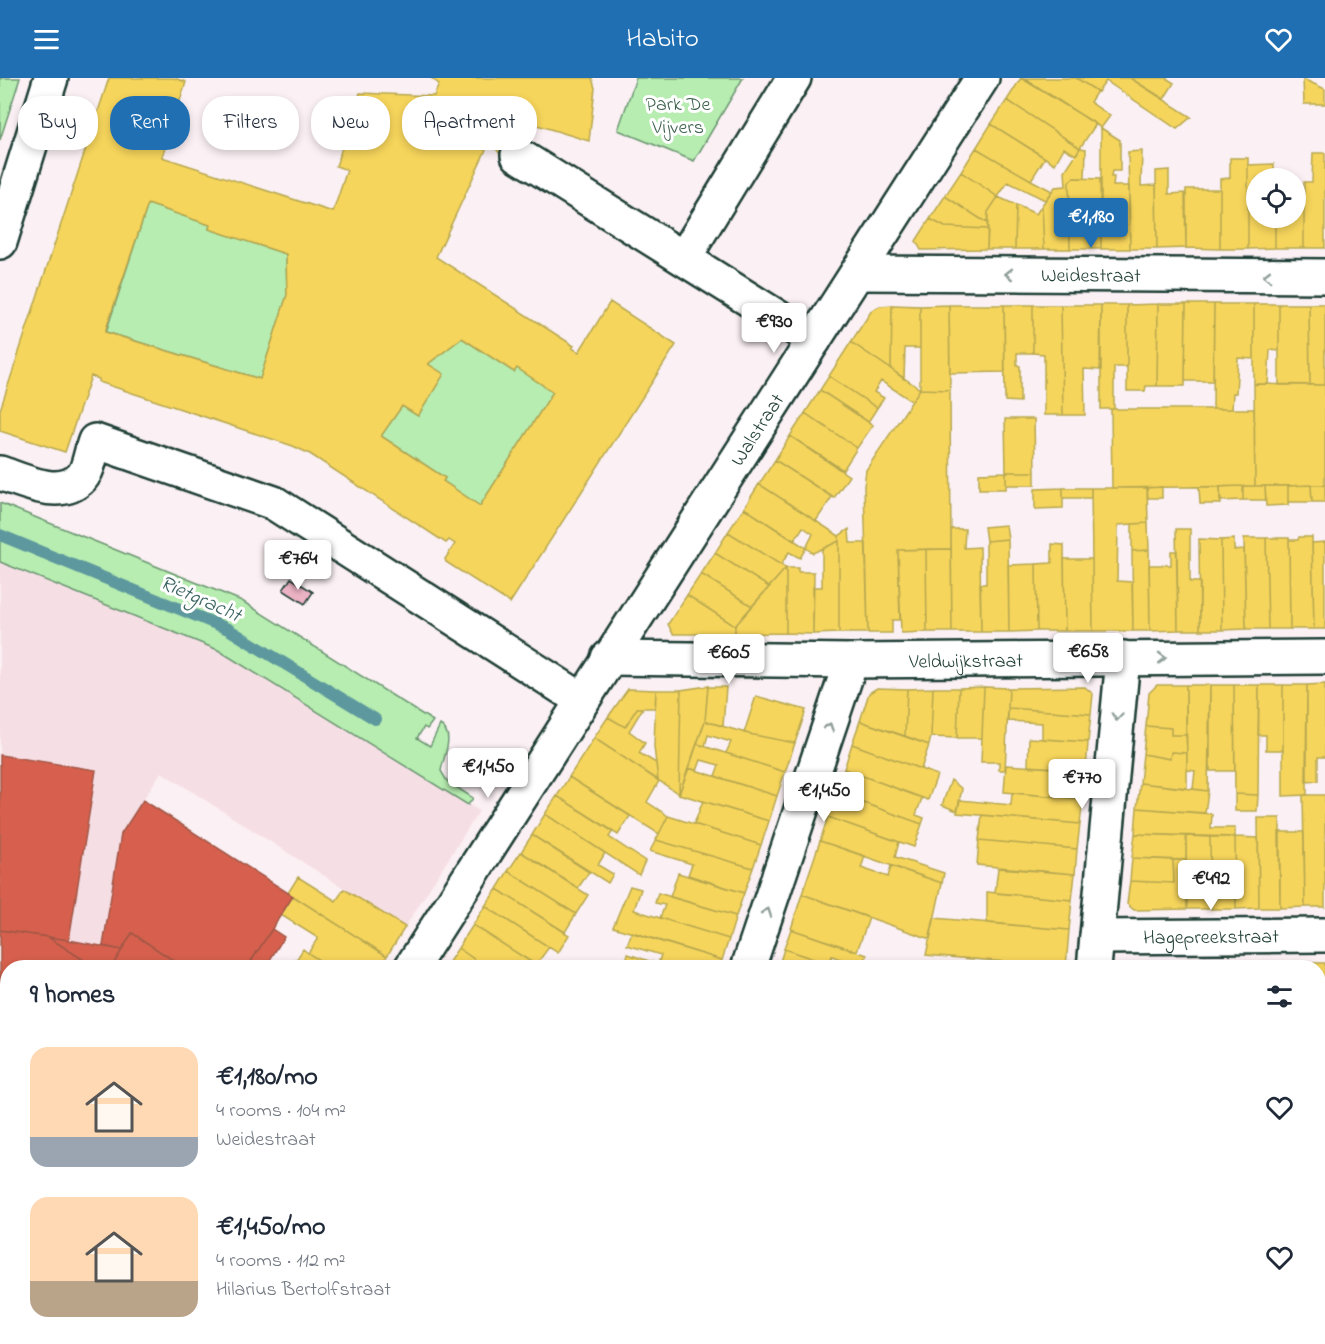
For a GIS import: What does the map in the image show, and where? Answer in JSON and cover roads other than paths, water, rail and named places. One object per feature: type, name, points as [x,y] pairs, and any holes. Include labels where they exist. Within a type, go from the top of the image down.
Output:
[{"type":"street","points":[[0,242],[51,78]]},
{"type":"street","points":[[684,258],[794,78]]},
{"type":"street","name":"Walstraat","points":[[416,960],[982,78]]},
{"type":"street","points":[[518,155],[814,340]]},
{"type":"street","name":"Weidestraat","points":[[857,273],[1325,276]]},
{"type":"street","points":[[0,473],[41,486],[64,488],[83,476],[95,441],[274,503],[582,700]]},
{"type":"street","name":"Veldwijkstraat","points":[[608,658],[851,661],[1325,657]]},
{"type":"street","points":[[1095,952],[1123,658]]},
{"type":"street","points":[[751,960],[851,661]]},
{"type":"street","name":"Hagepreekstraat","points":[[1095,952],[1325,935]]},
{"type":"waterway","name":"Rietgracht","points":[[0,535],[228,629],[375,719]]},
{"type":"park label","name":"Park De Vijvers","points":[[678,114]]}]
